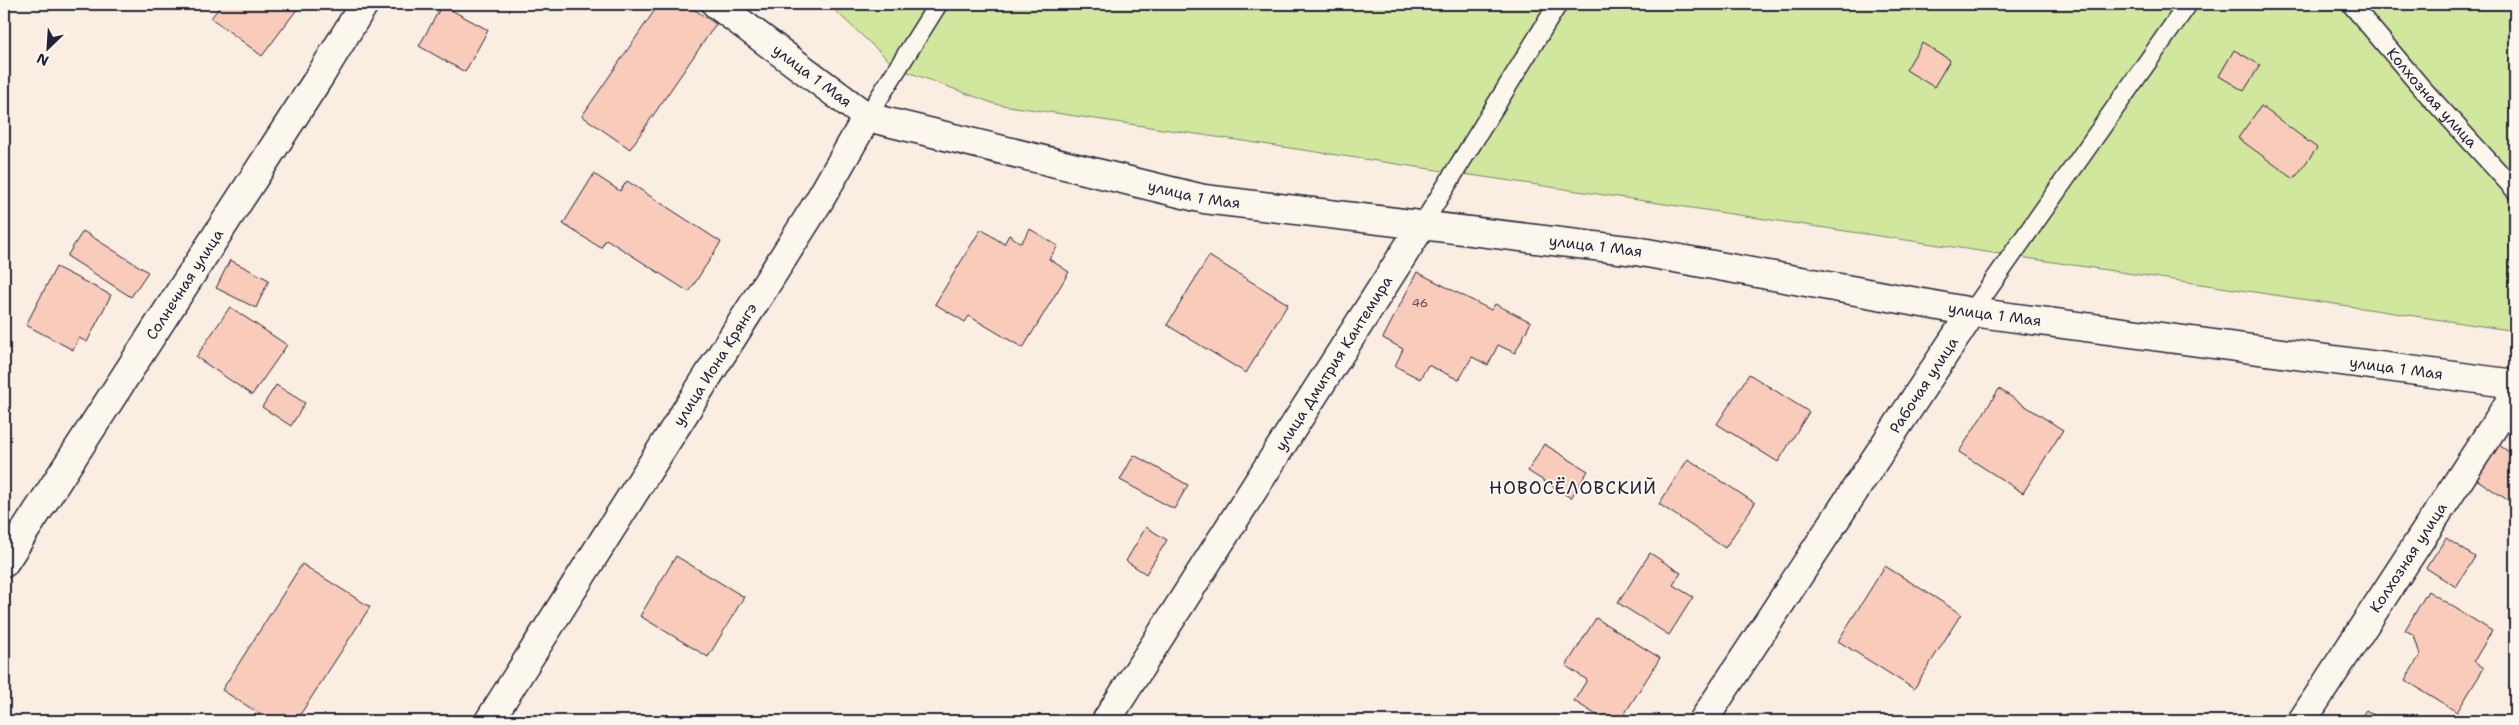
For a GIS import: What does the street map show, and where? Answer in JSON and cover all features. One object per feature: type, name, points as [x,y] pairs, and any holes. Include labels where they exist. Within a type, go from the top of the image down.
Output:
[{"type":"street","name":"Солнечная улица","points":[[4,563],[320,76],[364,4]]},
{"type":"street","name":"улица 1 Мая","points":[[716,4],[867,117],[1204,199],[1636,251],[1972,312],[2515,384]]},
{"type":"street","name":"улица Иона Крянгэ","points":[[489,721],[819,201],[867,117]]},
{"type":"street","name":"улица Дмитрия Кантемира","points":[[1106,721],[1422,225]]},
{"type":"street","name":"Рабочая улица","points":[[1703,721],[1972,312]]},
{"type":"street","name":"Колхозная улица","points":[[2302,721],[2515,394]]},
{"type":"lane","name":"улица Иона Крянгэ","points":[[867,117],[938,4]]},
{"type":"lane","name":"улица Дмитрия Кантемира","points":[[1422,225],[1558,4]]},
{"type":"lane","name":"Рабочая улица","points":[[1972,312],[2188,4]]},
{"type":"lane","name":"Колхозная улица","points":[[2351,4],[2421,87],[2496,166],[2515,190]]},
{"type":"green space","points":[[828,4],[2515,4],[2515,331],[995,104],[897,68]]},
{"type":"building","points":[[222,4],[301,4],[262,56],[211,18]]},
{"type":"building","points":[[659,4],[686,4],[716,24],[630,149],[582,116]]},
{"type":"building","points":[[442,5],[488,30],[465,72],[419,46]]},
{"type":"building","points":[[1922,43],[1950,60],[1934,87],[1906,70]]},
{"type":"building","points":[[2234,50],[2260,65],[2244,91],[2219,76]]},
{"type":"building","points":[[2261,106],[2317,148],[2294,179],[2238,138]]},
{"type":"building","points":[[594,174],[620,191],[627,181],[721,242],[689,292],[606,239],[601,248],[563,224]]},
{"type":"building","points":[[981,229],[1004,244],[1009,235],[1021,243],[1030,229],[1058,246],[1049,259],[1069,272],[1023,348],[969,316],[965,322],[935,304]]},
{"type":"building","points":[[83,231],[148,272],[131,297],[67,256]]},
{"type":"building","points":[[1209,256],[1288,304],[1246,373],[1167,325]]},
{"type":"building","points":[[230,260],[269,280],[256,308],[216,288]]},
{"type":"building","points":[[56,267],[111,295],[87,342],[79,338],[73,350],[26,325]]},
{"type":"building","points":[[1417,272],[1491,310],[1495,304],[1531,322],[1515,353],[1498,345],[1488,365],[1472,357],[1459,380],[1428,365],[1420,379],[1395,366],[1403,349],[1383,338]]},
{"type":"building","points":[[230,307],[287,345],[252,395],[196,357]]},
{"type":"building","points":[[1749,374],[1809,412],[1778,462],[1717,424]]},
{"type":"building","points":[[276,385],[305,403],[291,426],[262,407]]},
{"type":"building","points":[[1999,389],[2063,430],[2023,493],[1959,452]]},
{"type":"building","points":[[2496,443],[2515,456],[2515,505],[2473,477]]},
{"type":"building","points":[[1544,444],[1588,471],[1571,498],[1528,471]]},
{"type":"building","points":[[1134,455],[1188,485],[1174,509],[1120,480]]},
{"type":"building","points":[[1688,459],[1755,503],[1725,548],[1659,504]]},
{"type":"building","points":[[1146,527],[1167,540],[1146,574],[1126,561]]},
{"type":"building","points":[[2446,538],[2475,557],[2456,587],[2426,568]]},
{"type":"building","points":[[1650,553],[1681,573],[1673,585],[1693,597],[1669,635],[1618,603]]},
{"type":"building","points":[[676,556],[744,597],[708,657],[640,616]]},
{"type":"building","points":[[302,564],[370,607],[296,721],[271,721],[222,690]]},
{"type":"building","points":[[1885,566],[1961,614],[1914,689],[1838,641]]},
{"type":"building","points":[[2428,591],[2492,631],[2474,661],[2484,668],[2457,712],[2405,680],[2420,655],[2414,635],[2405,630]]},
{"type":"building","points":[[1596,618],[1660,658],[1620,721],[1606,721],[1574,701],[1587,680],[1566,666]]},
{"type":"building","points":[[2366,710],[2382,721],[2358,721]]},
{"type":"district","name":"НОВОСЁЛОВСКИЙ","points":[[1573,488]]}]
